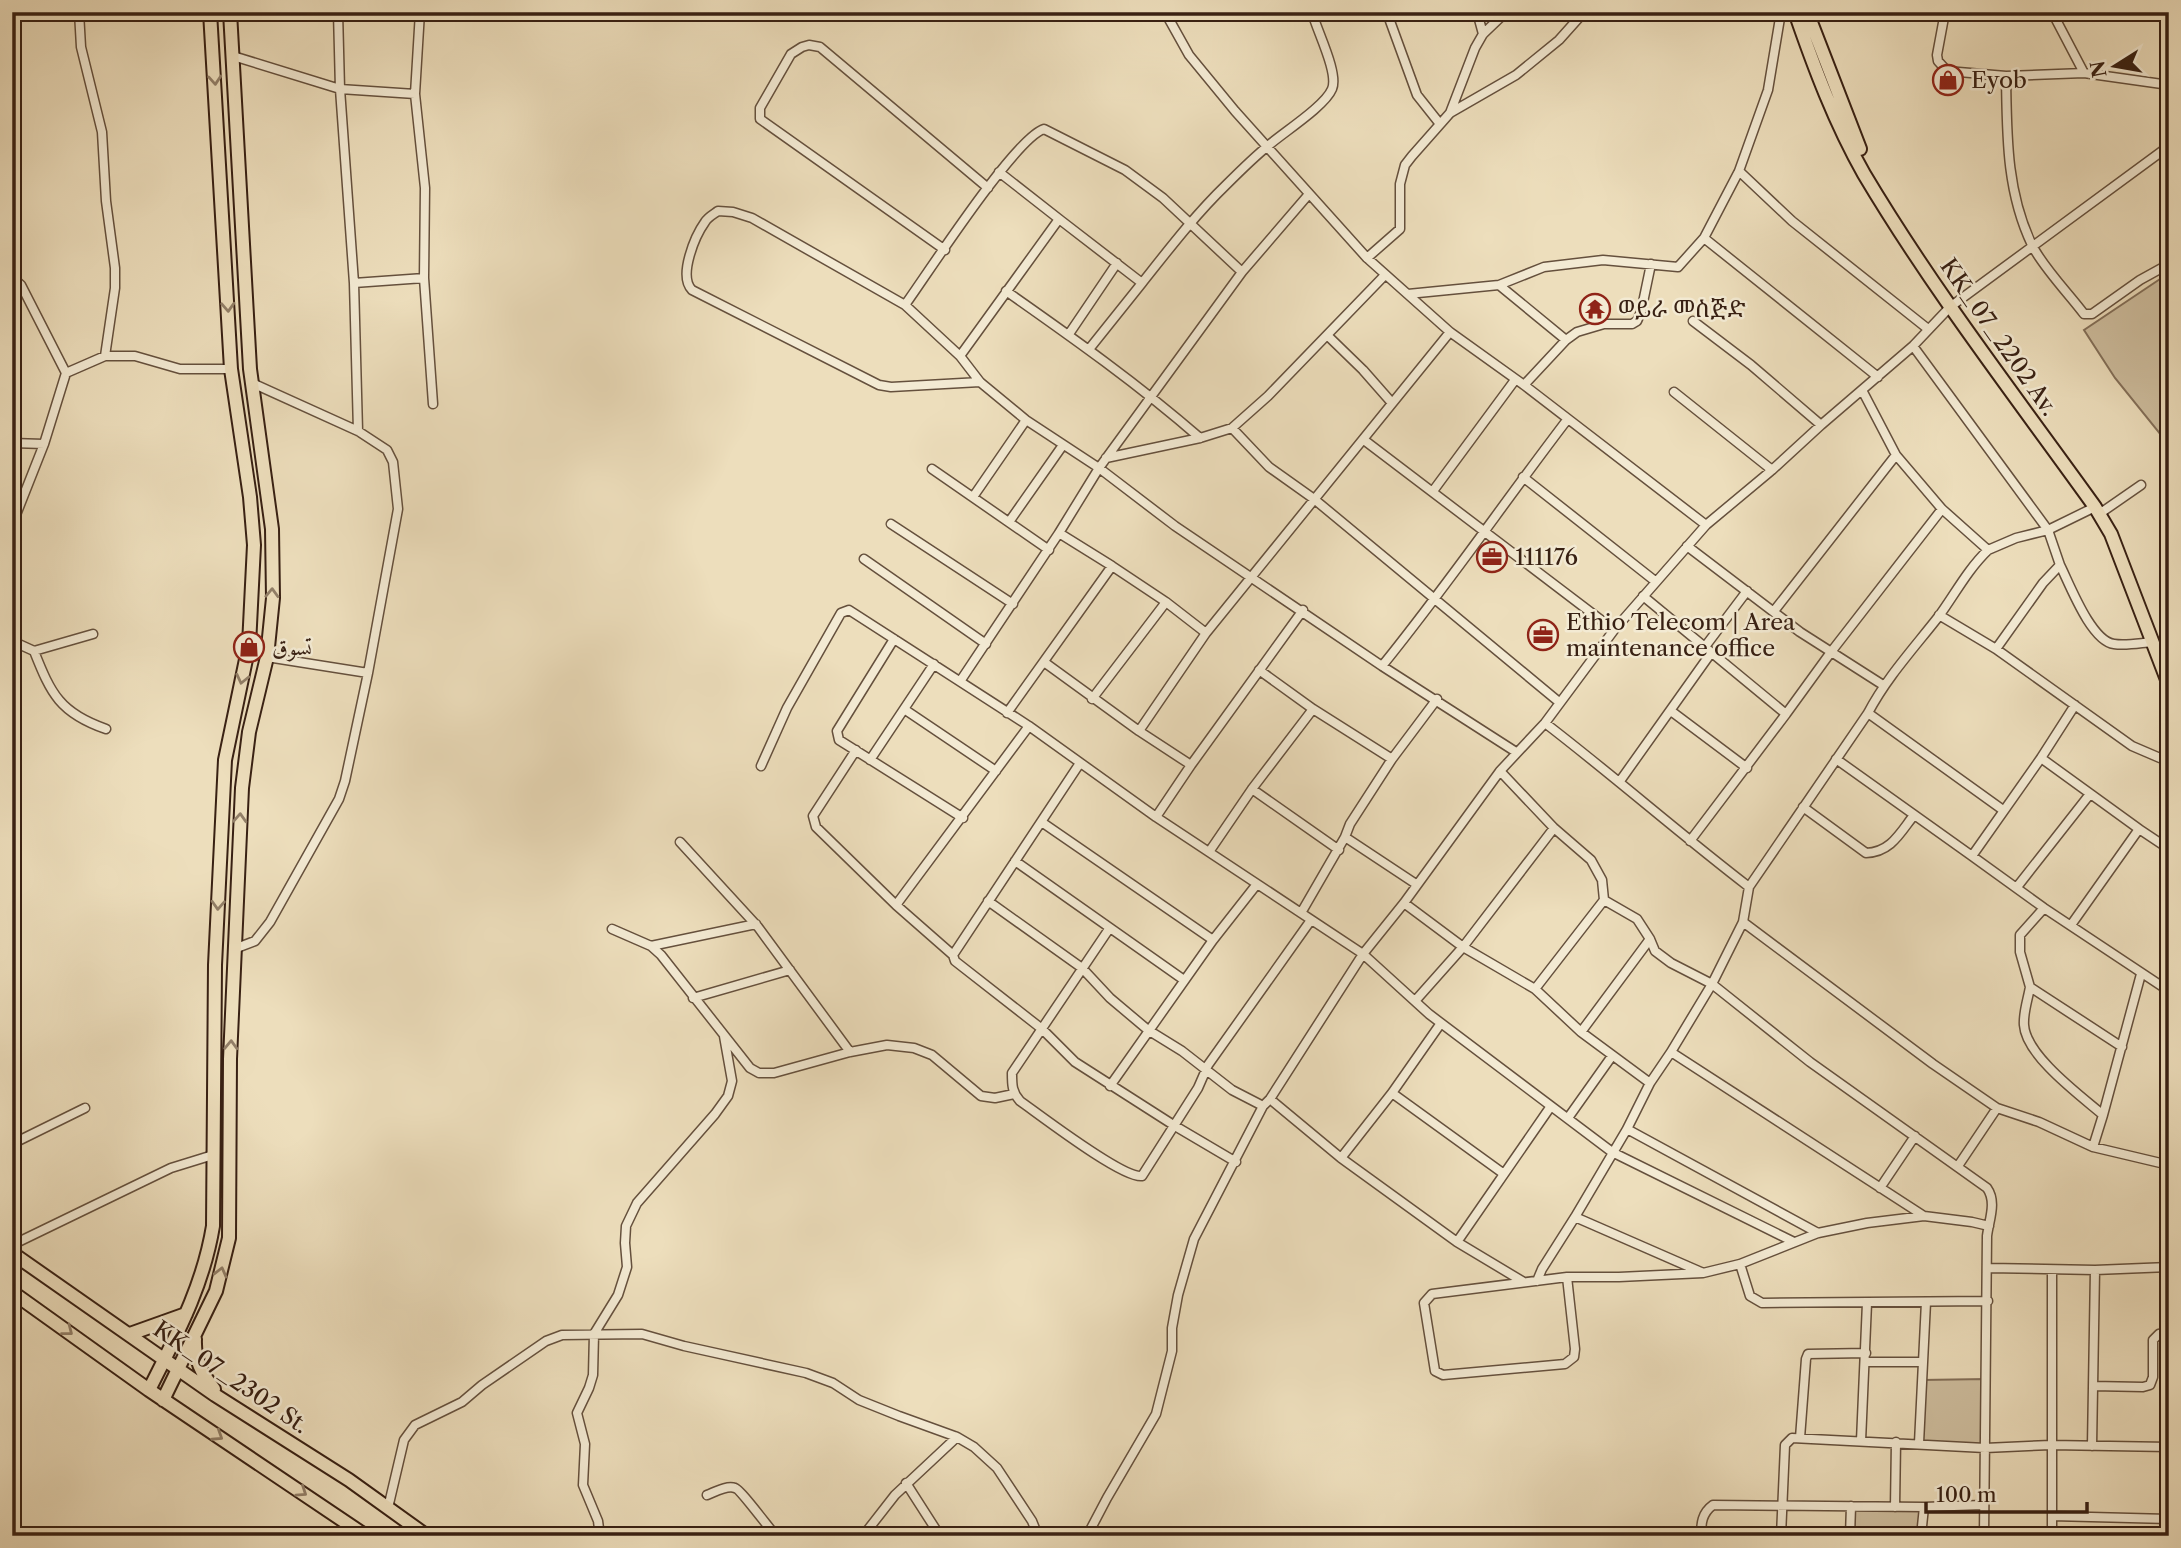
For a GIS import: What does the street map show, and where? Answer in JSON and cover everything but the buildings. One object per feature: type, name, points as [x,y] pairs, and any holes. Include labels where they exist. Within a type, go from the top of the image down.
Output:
[{"type":"main road","points":[[149,1390],[194,1298],[208,1257],[213,1226],[215,965],[225,760],[249,645],[254,589],[250,497],[231,369],[211,12]]},
{"type":"main road","points":[[163,1400],[216,1291],[229,1238],[234,949],[243,774],[249,732],[267,657],[273,598],[272,529],[252,383],[230,12]]},
{"type":"main road","name":"KK_07_2202 Av.","points":[[1795,12],[1810,56],[1858,162],[1953,305]]},
{"type":"main road","points":[[1807,12],[1858,146],[1953,305],[2116,537],[2169,671]]},
{"type":"main road","points":[[2098,509],[2111,534],[2169,685]]},
{"type":"main road","points":[[212,1130],[229,1133]]},
{"type":"main road","name":"KK_07_2302 St.","points":[[12,1252],[223,1400],[349,1480],[427,1536]]},
{"type":"main road","points":[[12,1292],[163,1400],[366,1536]]},
{"type":"main road","points":[[130,1334],[186,1314]]},
{"type":"main road","points":[[195,1334],[195,1353],[199,1366],[223,1400]]},
{"type":"street","points":[[79,12],[81,47],[102,132],[106,201],[115,268],[115,288],[105,356]]},
{"type":"street","points":[[338,12],[340,89],[354,283],[358,430]]},
{"type":"street","points":[[419,12],[415,94],[425,188],[424,278],[433,404]]},
{"type":"street","points":[[1165,12],[1189,55],[1235,111],[1367,258],[1450,332],[1524,385],[1706,525]]},
{"type":"street","points":[[1090,348],[1189,225],[1224,187],[1267,146],[1324,100],[1332,89],[1334,80],[1331,66],[1312,12]]},
{"type":"street","points":[[1478,12],[1483,34]]},
{"type":"street","points":[[1450,113],[1475,48],[1483,34],[1506,12]]},
{"type":"street","points":[[1367,258],[1400,229],[1401,174],[1412,156],[1440,124],[1450,113],[1517,75],[1559,40],[1584,12]]},
{"type":"street","points":[[1408,294],[1499,285],[1544,267],[1603,260],[1678,267],[1704,238],[1739,171],[1768,90],[1781,12]]},
{"type":"street","points":[[1945,12],[1937,55],[1941,67],[1947,71],[2006,76],[2084,74],[2169,85]]},
{"type":"street","points":[[2052,12],[2084,74]]},
{"type":"street","points":[[1390,20],[1417,95],[1440,124]]},
{"type":"street","points":[[945,250],[760,119],[760,108],[792,54],[809,45],[820,47],[988,188]]},
{"type":"street","points":[[233,57],[340,89],[415,94]]},
{"type":"street","points":[[2006,76],[2007,144],[2015,199],[2033,247],[2084,314],[2088,315],[2169,264]]},
{"type":"street","points":[[905,305],[999,172],[1040,130],[1048,130],[1125,170],[1163,198],[1242,272]]},
{"type":"street","points":[[1087,1536],[1156,1414],[1172,1351],[1172,1328],[1194,1239],[1263,1106],[1363,954],[1404,903],[1500,771],[1545,723],[1614,630],[1706,525],[1913,346],[1953,305],[2169,146]]},
{"type":"street","points":[[1739,171],[1792,221],[1928,329]]},
{"type":"street","points":[[999,172],[1142,283]]},
{"type":"street","points":[[961,680],[1049,550],[1106,458],[1242,272],[1309,194]]},
{"type":"street","points":[[980,382],[891,387],[879,385],[692,290],[688,285],[686,267],[705,223],[718,211],[752,218],[905,305],[960,356],[980,382],[1026,420],[1099,468],[1175,526],[1303,610],[1382,666],[1516,752]]},
{"type":"street","points":[[960,356],[1059,219]]},
{"type":"street","points":[[1704,238],[1878,377]]},
{"type":"street","points":[[1069,334],[1117,263]]},
{"type":"street","points":[[1524,385],[1566,340],[1577,332],[1604,324],[1632,324],[1637,321],[1642,312],[1651,264]]},
{"type":"street","points":[[1106,458],[1232,428],[1268,396],[1385,275]]},
{"type":"street","points":[[12,277],[21,285],[66,373],[44,444],[12,525]]},
{"type":"street","points":[[354,283],[424,278]]},
{"type":"street","points":[[1499,285],[1566,340]]},
{"type":"street","points":[[1006,291],[1090,348],[1152,395],[1199,438]]},
{"type":"street","points":[[1693,321],[1751,365],[1821,425]]},
{"type":"street","points":[[1139,731],[1206,633],[1450,332]]},
{"type":"street","points":[[1328,335],[1392,403]]},
{"type":"street","points":[[1913,346],[2048,530],[2060,565],[2094,630],[2103,640],[2114,644],[2152,642]]},
{"type":"street","points":[[66,373],[105,356],[135,356],[180,369],[231,369]]},
{"type":"street","points":[[1433,491],[1515,380]]},
{"type":"street","points":[[234,949],[255,941],[270,922],[339,799],[368,673],[398,509],[393,462],[387,450],[358,430],[252,383]]},
{"type":"street","points":[[1862,390],[1896,455],[1942,509],[1988,550]]},
{"type":"street","points":[[1674,392],[1772,470]]},
{"type":"street","points":[[973,497],[1026,420]]},
{"type":"street","points":[[1382,666],[1436,600],[1484,530],[1567,420]]},
{"type":"street","points":[[1232,428],[1269,467],[1314,499],[1559,702]]},
{"type":"street","points":[[1364,440],[1614,630]]},
{"type":"street","points":[[12,443],[44,444]]},
{"type":"street","points":[[1009,522],[1063,445]]},
{"type":"street","points":[[1774,611],[1896,455]]},
{"type":"street","points":[[932,469],[1049,550]]},
{"type":"street","points":[[1523,477],[1655,581]]},
{"type":"street","points":[[1537,1281],[1627,1129],[1650,1083],[1712,984],[1743,922],[1749,887],[1868,713],[1883,685],[1988,550],[2016,538],[2048,530],[2098,509],[2141,485]]},
{"type":"street","points":[[1689,841],[1942,509]]},
{"type":"street","points":[[891,523],[1013,604]]},
{"type":"street","points":[[1059,533],[1166,602],[1206,633]]},
{"type":"street","points":[[1687,546],[1831,652],[1883,685]]},
{"type":"street","points":[[864,559],[986,644]]},
{"type":"street","points":[[1996,649],[2043,583],[2060,565]]},
{"type":"street","points":[[1007,713],[1112,566]]},
{"type":"street","points":[[1620,780],[1671,711],[1747,591]]},
{"type":"street","points":[[1643,596],[1786,713]]},
{"type":"street","points":[[1093,699],[1166,602]]},
{"type":"street","points":[[761,766],[787,708],[841,613],[849,610],[961,680],[1156,817],[1363,954],[1441,1023],[1612,1152],[1794,1242]]},
{"type":"street","points":[[1156,817],[1303,610]]},
{"type":"street","points":[[1939,615],[1996,649],[2132,746],[2169,759]]},
{"type":"street","points":[[12,641],[34,651],[93,634]]},
{"type":"street","points":[[894,639],[837,731],[839,740],[963,818]]},
{"type":"street","points":[[34,651],[48,687],[58,701],[88,723],[106,729]]},
{"type":"street","points":[[267,657],[368,673]]},
{"type":"street","points":[[1044,662],[1093,699],[1191,765]]},
{"type":"street","points":[[870,760],[934,664]]},
{"type":"street","points":[[1259,670],[1313,709],[1392,759]]},
{"type":"street","points":[[1301,913],[1339,850],[1350,824],[1392,759],[1437,699]]},
{"type":"street","points":[[1972,856],[2075,705]]},
{"type":"street","points":[[904,709],[996,771]]},
{"type":"street","points":[[1209,852],[1252,789],[1313,709]]},
{"type":"street","points":[[1671,711],[1747,768]]},
{"type":"street","points":[[1868,713],[2003,810]]},
{"type":"street","points":[[1545,723],[1620,780],[1689,841],[1749,887]]},
{"type":"street","points":[[896,905],[1029,726]]},
{"type":"street","points":[[856,750],[813,816],[816,827],[896,905],[953,955],[955,961],[1042,1029],[1076,1062],[1110,1086],[1236,1162]]},
{"type":"street","points":[[2041,758],[2169,849]]},
{"type":"street","points":[[1836,759],[2044,908],[2169,991]]},
{"type":"street","points":[[953,955],[1080,764]]},
{"type":"street","points":[[1500,771],[1554,828],[1591,860],[1602,880],[1604,900],[1535,989]]},
{"type":"street","points":[[1252,789],[1339,850]]},
{"type":"street","points":[[2017,887],[2090,794]]},
{"type":"street","points":[[1803,807],[1867,853],[1879,852],[1889,847],[1914,816]]},
{"type":"street","points":[[1043,823],[1213,940]]},
{"type":"street","points":[[1415,1001],[1463,947],[1554,828]]},
{"type":"street","points":[[2071,925],[2140,829]]},
{"type":"street","points":[[1345,837],[1416,884]]},
{"type":"street","points":[[680,842],[756,925],[850,1052]]},
{"type":"street","points":[[1015,862],[1184,980]]},
{"type":"street","points":[[1110,1086],[1213,940],[1257,884]]},
{"type":"street","points":[[1604,900],[1637,919],[1655,951],[1671,963],[1712,984],[1810,1062],[1958,1166],[1992,1195],[1988,1268],[1984,1536]]},
{"type":"street","points":[[988,901],[1082,968],[1110,998],[1148,1030],[1182,1051],[1232,1090],[1263,1106]]},
{"type":"street","points":[[1404,903],[1463,947],[1535,989],[1581,1031],[1650,1083]]},
{"type":"street","points":[[2044,908],[2020,935],[2020,952],[2030,987],[2024,1027],[2047,1067],[2104,1115]]},
{"type":"street","points":[[1109,929],[1012,1073],[1014,1094],[1020,1101],[1113,1165],[1137,1177],[1142,1176],[1175,1126],[1205,1070],[1234,1025],[1311,920]]},
{"type":"street","points":[[1743,922],[1997,1108],[2039,1122],[2093,1147],[2169,1165]]},
{"type":"street","points":[[651,946],[756,925]]},
{"type":"street","points":[[612,929],[651,946],[661,954],[750,1068],[760,1073],[774,1073],[850,1052],[887,1045],[914,1048],[932,1055],[981,1096],[995,1098],[1014,1094]]},
{"type":"street","points":[[1581,1031],[1650,940]]},
{"type":"street","points":[[693,998],[790,970]]},
{"type":"street","points":[[2093,1147],[2141,974]]},
{"type":"street","points":[[2030,987],[2122,1047]]},
{"type":"street","points":[[1341,1158],[1392,1093],[1441,1023]]},
{"type":"street","points":[[600,1536],[598,1521],[583,1485],[584,1444],[577,1413],[593,1375],[594,1334],[618,1295],[628,1267],[626,1226],[637,1203],[728,1096],[732,1081],[724,1036]]},
{"type":"street","points":[[1671,1052],[1924,1216]]},
{"type":"street","points":[[1568,1118],[1612,1056]]},
{"type":"street","points":[[1392,1093],[1504,1174]]},
{"type":"street","points":[[1270,1099],[1341,1158],[1457,1242],[1522,1281]]},
{"type":"street","points":[[1457,1242],[1551,1106]]},
{"type":"street","points":[[12,1144],[85,1108]]},
{"type":"street","points":[[1958,1166],[1997,1108]]},
{"type":"street","points":[[1627,1129],[1818,1233]]},
{"type":"street","points":[[1880,1188],[1915,1136]]},
{"type":"street","points":[[12,1245],[170,1168],[213,1155]]},
{"type":"street","points":[[1567,1277],[1575,1349],[1574,1357],[1570,1361],[1565,1364],[1438,1373],[1433,1366],[1424,1303],[1429,1295],[1567,1277],[1619,1278],[1703,1273],[1740,1264],[1818,1233],[1867,1223],[1924,1216],[1989,1226]]},
{"type":"street","points":[[1575,1217],[1703,1273]]},
{"type":"street","points":[[1740,1264],[1750,1296],[1762,1303],[1988,1301]]},
{"type":"street","points":[[1988,1268],[2095,1270],[2169,1267]]},
{"type":"street","points":[[2052,1270],[2052,1536]]},
{"type":"street","points":[[2092,1446],[2095,1270]]},
{"type":"street","points":[[1861,1441],[1867,1303]]},
{"type":"street","points":[[1919,1443],[1926,1303]]},
{"type":"street","points":[[2093,1386],[2150,1385],[2153,1377],[2153,1340],[2159,1334],[2169,1332]]},
{"type":"street","points":[[388,1508],[404,1440],[415,1425],[462,1402],[482,1384],[546,1341],[562,1335],[642,1334],[806,1373],[833,1383],[859,1400],[957,1437],[974,1447],[997,1468],[1032,1521],[1038,1536]]},
{"type":"street","points":[[1800,1438],[1808,1354],[1815,1352],[1923,1362]]},
{"type":"street","points":[[863,1536],[906,1483],[957,1437]]},
{"type":"street","points":[[1781,1536],[1785,1445],[1792,1438],[1985,1448],[2051,1445],[2169,1447]]},
{"type":"street","points":[[1895,1507],[1896,1442]]},
{"type":"street","points":[[906,1483],[940,1536]]},
{"type":"street","points":[[707,1495],[735,1488],[776,1536]]},
{"type":"street","points":[[1701,1536],[1701,1521],[1706,1510],[1713,1505],[1983,1505]]},
{"type":"street","points":[[1850,1536],[1851,1506]]},
{"type":"street","points":[[1921,1536],[1924,1507]]},
{"type":"street","points":[[2052,1516],[2169,1519]]},
{"type":"shaded area","points":[[2169,273],[2169,445],[2115,378],[2084,330]]},
{"type":"shaded area","points":[[1986,1379],[1985,1448],[1919,1443],[1922,1380]]},
{"type":"shaded area","points":[[1851,1506],[1924,1507],[1921,1536],[1850,1536]]},
{"type":"place","name":"Eyob","points":[[1948,80]]},
{"type":"place","name":"ወይራ መስጅድ","points":[[1595,309]]},
{"type":"place","name":"111176","points":[[1492,557]]},
{"type":"place","name":"Ethio Telecom | Area maintenance office","points":[[1543,635]]},
{"type":"place","name":"تسوق","points":[[249,647]]}]
